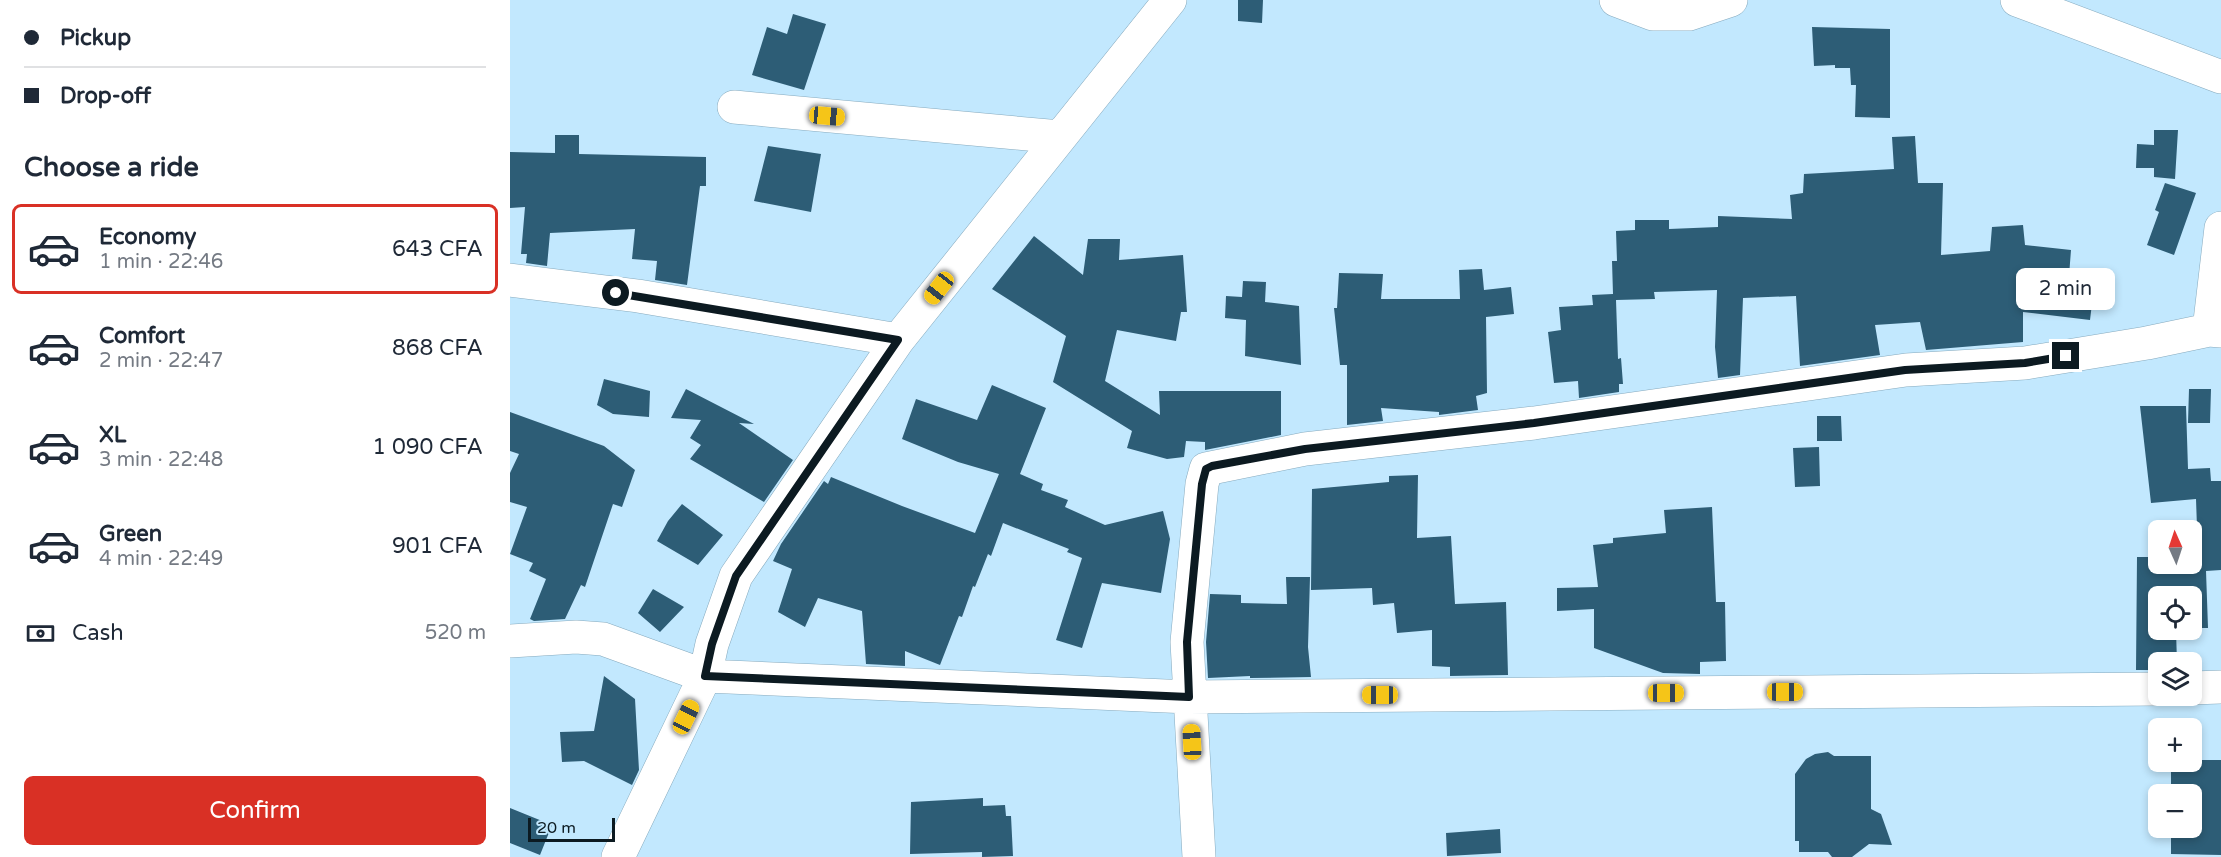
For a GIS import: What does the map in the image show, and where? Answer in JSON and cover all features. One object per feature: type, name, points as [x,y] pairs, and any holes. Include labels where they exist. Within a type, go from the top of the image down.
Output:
[{"type":"street","points":[[618,857],[705,676],[712,644],[736,576],[898,340],[1170,0]]},
{"type":"street","points":[[1616,0],[1653,14],[1689,14],[1731,0]]},
{"type":"street","points":[[2017,0],[2221,77]]},
{"type":"street","points":[[734,107],[1060,137]]},
{"type":"street","points":[[1199,857],[1187,642],[1201,496],[1206,469],[1305,449],[1534,423],[1905,370],[2025,363],[2215,330],[2221,228]]},
{"type":"street","points":[[510,280],[638,296],[898,340]]},
{"type":"street","points":[[510,641],[576,637],[603,639],[705,676],[1189,697],[2148,688]]},
{"type":"street","points":[[2202,688],[2221,687]]},
{"type":"building","points":[[1238,0],[1263,0],[1262,23],[1238,21]]},
{"type":"building","points":[[793,14],[826,24],[804,90],[752,75],[767,27],[787,34]]},
{"type":"building","points":[[1812,27],[1890,29],[1890,118],[1855,117],[1856,85],[1851,85],[1850,68],[1835,68],[1835,65],[1814,66]]},
{"type":"building","points":[[2154,130],[2178,130],[2175,179],[2154,177],[2154,168],[2136,168],[2137,144],[2154,145]]},
{"type":"building","points":[[555,135],[579,135],[579,154],[706,157],[706,186],[700,186],[687,285],[655,280],[657,261],[632,259],[635,229],[550,233],[547,266],[526,263],[527,254],[521,254],[525,207],[510,208],[510,152],[555,153]]},
{"type":"building","points":[[1915,136],[1918,183],[1943,183],[1941,255],[1990,251],[1992,227],[2023,225],[2025,245],[2071,250],[2069,276],[2095,279],[2090,320],[2023,312],[2023,342],[1926,350],[1920,322],[1875,325],[1880,355],[1800,366],[1796,296],[1743,298],[1740,375],[1718,378],[1715,347],[1717,290],[1654,292],[1655,299],[1616,300],[1618,359],[1621,358],[1623,384],[1619,384],[1619,392],[1579,398],[1578,381],[1554,383],[1548,332],[1561,330],[1559,307],[1593,305],[1592,295],[1613,294],[1612,261],[1617,261],[1616,231],[1635,230],[1635,220],[1669,220],[1669,229],[1718,227],[1718,216],[1792,219],[1790,195],[1803,193],[1804,174],[1894,169],[1892,137]]},
{"type":"building","points":[[768,146],[821,154],[811,212],[754,201]]},
{"type":"building","points":[[2165,183],[2196,193],[2174,255],[2147,245],[2159,212],[2155,210]]},
{"type":"building","points":[[1034,236],[1083,275],[1088,239],[1120,239],[1119,260],[1183,255],[1187,312],[1181,312],[1176,341],[1117,330],[1105,381],[1160,415],[1159,391],[1281,391],[1281,435],[1205,450],[1205,442],[1186,441],[1184,457],[1167,459],[1127,448],[1132,431],[1053,382],[1066,336],[992,289]]},
{"type":"building","points":[[1482,269],[1484,290],[1511,287],[1514,314],[1486,317],[1487,393],[1476,396],[1478,410],[1439,415],[1439,412],[1381,408],[1383,421],[1347,425],[1347,365],[1340,365],[1334,308],[1337,308],[1339,273],[1383,274],[1381,299],[1460,299],[1459,270]]},
{"type":"building","points":[[1243,281],[1266,282],[1265,302],[1299,306],[1301,365],[1245,356],[1246,320],[1225,318],[1226,296],[1242,297]]},
{"type":"building","points":[[604,379],[650,391],[649,417],[613,414],[597,405]]},
{"type":"building","points":[[992,385],[1046,408],[1020,474],[1043,484],[1041,490],[1068,500],[1065,507],[1105,525],[1163,511],[1170,539],[1161,593],[1102,583],[1082,648],[1056,640],[1082,558],[1067,552],[1069,549],[1003,523],[991,556],[988,554],[962,617],[959,616],[940,665],[905,651],[905,666],[866,664],[862,611],[818,598],[805,627],[778,612],[792,569],[773,561],[781,544],[824,481],[828,484],[831,477],[975,533],[999,474],[958,462],[902,439],[916,399],[977,420]]},
{"type":"building","points":[[686,389],[754,424],[739,423],[793,460],[764,502],[690,459],[701,445],[690,438],[701,420],[671,418]]},
{"type":"building","points":[[2189,389],[2211,389],[2210,423],[2188,423]]},
{"type":"building","points":[[2140,406],[2186,406],[2188,469],[2210,468],[2211,481],[2221,481],[2221,570],[2206,571],[2208,628],[2202,628],[2202,586],[2148,586],[2148,640],[2176,640],[2177,652],[2148,652],[2148,670],[2136,670],[2137,557],[2148,557],[2148,574],[2202,574],[2202,520],[2197,520],[2196,499],[2151,503]]},
{"type":"building","points":[[510,412],[604,446],[635,470],[622,507],[613,504],[585,587],[581,585],[565,619],[534,621],[530,619],[546,579],[529,571],[533,563],[510,554],[527,507],[510,502],[510,473],[519,454],[510,451]]},
{"type":"building","points":[[1817,416],[1841,416],[1842,441],[1817,441]]},
{"type":"building","points":[[1819,447],[1820,486],[1795,487],[1793,448]]},
{"type":"building","points":[[1418,475],[1417,538],[1451,536],[1455,604],[1506,602],[1508,675],[1450,676],[1450,667],[1432,666],[1432,630],[1397,633],[1394,603],[1373,605],[1372,588],[1311,590],[1312,489],[1389,482],[1389,476]]},
{"type":"building","points":[[682,504],[723,535],[698,565],[657,541],[668,521]]},
{"type":"building","points":[[1712,507],[1716,602],[1725,602],[1726,661],[1700,662],[1700,674],[1663,673],[1594,648],[1594,609],[1557,611],[1557,588],[1598,587],[1593,545],[1613,543],[1613,538],[1666,533],[1664,510]]},
{"type":"building","points":[[1286,577],[1310,577],[1308,647],[1311,677],[1208,678],[1206,642],[1210,594],[1241,595],[1241,603],[1287,604]]},
{"type":"building","points":[[653,589],[684,607],[660,632],[638,613]]},
{"type":"building","points":[[604,676],[635,699],[639,770],[632,785],[584,761],[562,762],[560,732],[594,731]]},
{"type":"building","points":[[1828,752],[1834,756],[1871,756],[1871,809],[1881,814],[1892,845],[1869,844],[1852,857],[1832,857],[1828,852],[1799,852],[1799,841],[1795,841],[1795,774],[1806,759],[1815,754]]},
{"type":"building","points":[[2202,760],[2221,760],[2221,855],[2171,854],[2171,838],[2202,838],[2202,784],[2171,784],[2171,772],[2202,772]]},
{"type":"building","points":[[983,798],[983,806],[1005,805],[1006,816],[1011,816],[1013,856],[982,857],[982,852],[910,854],[911,802]]},
{"type":"building","points":[[510,808],[552,825],[540,855],[510,843]]},
{"type":"building","points":[[1500,829],[1501,853],[1447,856],[1446,833]]},
{"type":"route","points":[[616,293],[898,340],[736,576],[712,644],[705,676],[1189,697],[1187,642],[1200,507],[1204,474],[1206,469],[1212,466],[1305,449],[1534,423],[1905,370],[2025,363],[2066,356]]}]
